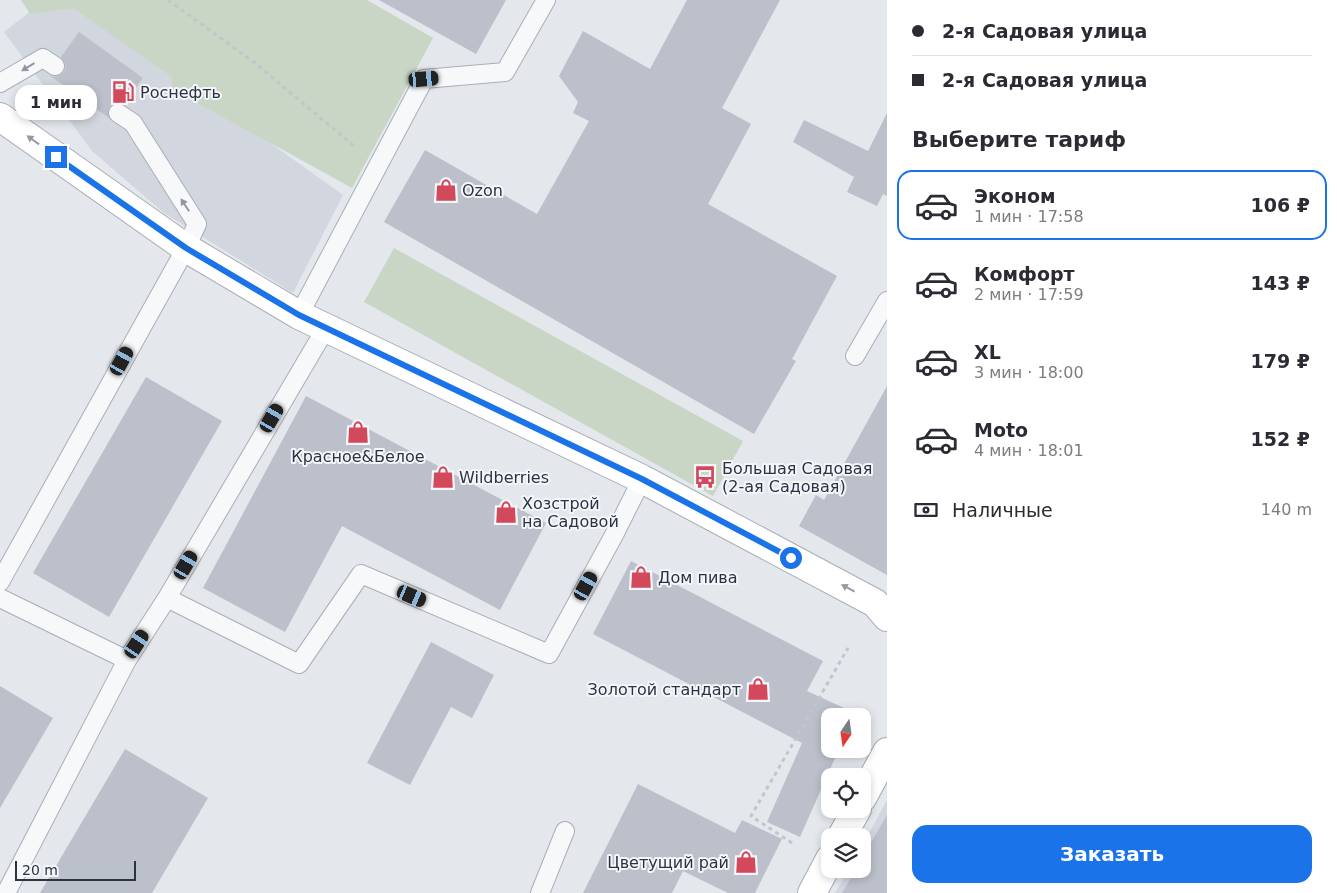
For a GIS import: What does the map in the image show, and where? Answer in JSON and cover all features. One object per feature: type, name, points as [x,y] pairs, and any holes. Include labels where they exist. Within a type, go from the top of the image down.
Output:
[{"type":"main road","points":[[0,117],[186,248],[299,315],[642,479],[875,602],[887,617]]},
{"type":"main road","points":[[871,781],[887,752]]},
{"type":"main road","points":[[812,893],[821,876]]},
{"type":"lane","points":[[299,315],[424,79],[505,72],[546,0]]},
{"type":"lane","points":[[0,83],[43,58],[55,66]]},
{"type":"lane","points":[[0,582],[186,248],[197,224],[132,123],[118,113]]},
{"type":"lane","points":[[856,356],[887,301]]},
{"type":"lane","points":[[6,893],[127,660],[167,598],[326,328]]},
{"type":"lane","points":[[167,598],[299,664],[361,574],[549,654],[614,535],[642,479]]},
{"type":"lane","points":[[0,598],[127,660]]},
{"type":"lane","points":[[540,893],[565,831]]},
{"type":"path","points":[[168,0],[255,63],[378,166]]},
{"type":"path","points":[[792,843],[750,816],[848,648]]},
{"type":"shaded area","name":"Роснефть","points":[[45,0],[71,0],[343,195],[293,293],[164,213],[92,151],[4,32]]},
{"type":"shaded area","points":[[887,800],[887,893],[835,893],[844,878],[871,878],[871,829]]},
{"type":"green space","points":[[21,0],[367,0],[433,38],[352,188],[172,89],[172,77],[73,8],[30,14]]},
{"type":"green space","points":[[394,248],[743,441],[713,496],[364,302]]},
{"type":"building","points":[[379,0],[506,0],[476,54]]},
{"type":"building","points":[[687,0],[780,0],[722,108],[751,124],[708,204],[837,276],[792,359],[796,361],[754,434],[384,222],[425,150],[537,214],[589,121],[573,113],[578,102],[559,76],[583,31],[650,69]]},
{"type":"building","points":[[79,32],[143,78],[124,104],[118,102],[109,107],[109,118],[49,75],[55,77],[64,72],[66,66],[61,57]]},
{"type":"building","points":[[887,113],[887,196],[883,194],[877,206],[847,192],[854,177],[793,142],[804,120],[868,151]]},
{"type":"building","points":[[146,377],[222,421],[109,617],[33,573]]},
{"type":"building","points":[[887,386],[887,575],[799,526],[816,495],[824,500]]},
{"type":"building","points":[[306,396],[546,523],[500,610],[342,526],[285,632],[203,588]]},
{"type":"building","points":[[631,561],[823,661],[807,691],[844,708],[821,708],[821,758],[835,758],[831,768],[821,768],[821,790],[800,837],[767,822],[802,743],[593,634]]},
{"type":"building","points":[[431,642],[494,675],[472,718],[451,707],[410,785],[367,763]]},
{"type":"building","points":[[0,686],[53,718],[0,808]]},
{"type":"building","points":[[125,749],[208,798],[152,893],[40,893]]},
{"type":"building","points":[[638,784],[735,833],[742,820],[782,839],[755,893],[728,893],[683,871],[672,893],[583,893]]},
{"type":"building","points":[[887,815],[887,893],[842,893],[851,878],[871,878],[871,843]]},
{"type":"place","name":"Роснефть","points":[[123,92]]},
{"type":"place","name":"Ozon","points":[[446,190]]},
{"type":"place","name":"Красное&Белое","points":[[358,432]]},
{"type":"place","name":"Wildberries","points":[[443,477]]},
{"type":"place","name":"Большая Садовая (2-ая Садовая)","points":[[705,477]]},
{"type":"place","name":"Хозстрой на Садовой","points":[[506,512]]},
{"type":"place","name":"Дом пива","points":[[641,577]]},
{"type":"place","name":"Золотой стандарт","points":[[758,689]]},
{"type":"place","name":"Цветущий рай","points":[[746,862]]},
{"type":"route","points":[[56,157],[186,248],[299,315],[642,479],[791,558]]}]
